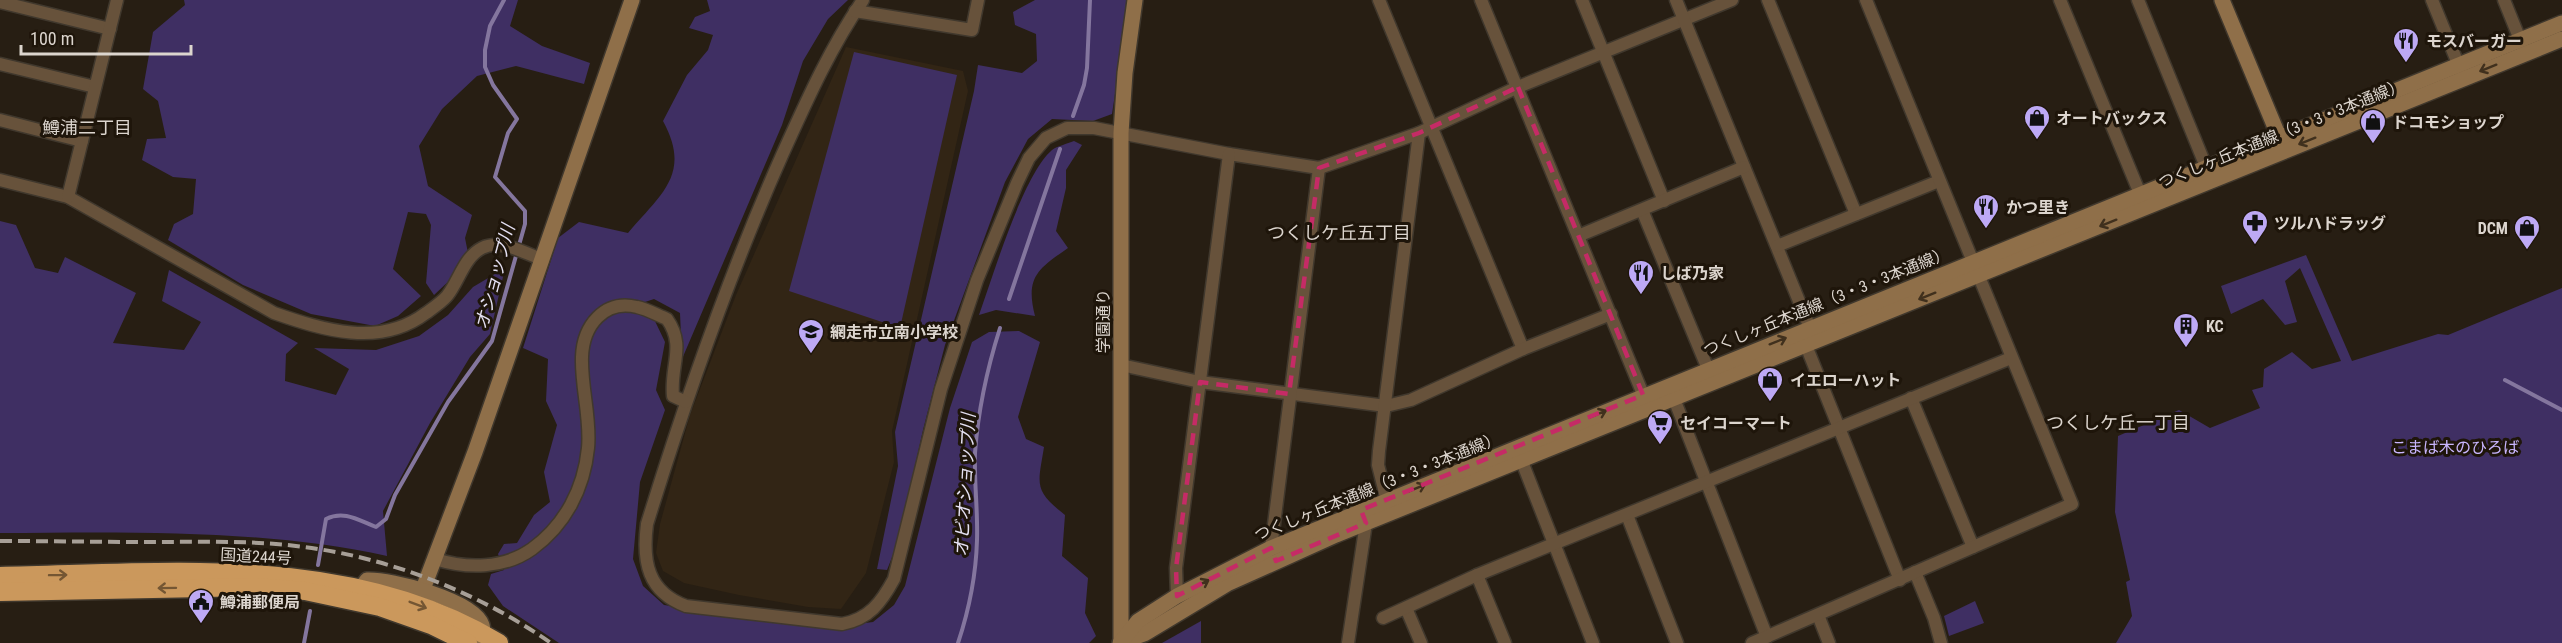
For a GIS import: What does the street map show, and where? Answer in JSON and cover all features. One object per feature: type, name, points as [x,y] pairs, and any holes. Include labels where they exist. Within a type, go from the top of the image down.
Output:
[{"type":"highway","name":"国道244号","points":[[0,576],[185,573],[295,577],[358,595],[409,617],[476,640],[499,643]]},
{"type":"highway","name":"国道244号","points":[[0,592],[255,587],[358,595]]},
{"type":"street","points":[[68,197],[117,0]]},
{"type":"street","points":[[423,589],[543,260],[632,0]]},
{"type":"street","points":[[863,0],[842,29],[814,84],[724,295],[686,402],[646,534],[646,560],[649,574],[669,600],[686,606],[842,624],[858,621],[882,602],[894,579],[941,389],[977,280],[1029,158],[1046,138],[1066,128],[1094,128],[1229,154],[1319,168],[1419,133],[1518,87],[1732,0]]},
{"type":"street","points":[[855,11],[972,30],[978,0]]},
{"type":"street","name":"学園通り","points":[[1120,643],[1121,133],[1125,74],[1135,0]]},
{"type":"street","points":[[1380,0],[1523,350]]},
{"type":"street","points":[[1481,0],[1646,402]]},
{"type":"street","points":[[1582,0],[1664,201]]},
{"type":"street","points":[[1676,0],[1810,328],[1806,346],[1900,580]]},
{"type":"street","points":[[1768,0],[1856,214]]},
{"type":"street","points":[[1752,643],[2072,504],[1866,0]]},
{"type":"street","points":[[2060,0],[2143,201]]},
{"type":"street","points":[[2138,0],[2209,174]]},
{"type":"street","points":[[2222,0],[2282,143]]},
{"type":"street","points":[[2432,0],[2461,72]]},
{"type":"street","points":[[2504,0],[2523,47]]},
{"type":"street","points":[[0,2],[110,29]]},
{"type":"street","name":"つくしヶ丘本通線（3・3・3本通線）","points":[[1671,392],[1708,369],[1810,328],[1974,268],[2523,47],[2562,23]]},
{"type":"street","name":"つくしヶ丘本通線（3・3・3本通線）","points":[[2523,47],[2562,39]]},
{"type":"street","points":[[0,64],[95,87]]},
{"type":"street","points":[[0,120],[82,141]]},
{"type":"street","points":[[1388,507],[1378,465],[1419,133]]},
{"type":"street","points":[[1177,596],[1176,568],[1229,154]]},
{"type":"street","points":[[1578,236],[1744,167]]},
{"type":"street","points":[[1274,554],[1289,394],[1319,168]]},
{"type":"street","points":[[0,180],[68,197],[274,314],[306,326],[342,333],[394,330],[416,321],[447,297],[469,259],[483,248],[501,246],[543,260]]},
{"type":"street","points":[[1777,246],[1940,181]]},
{"type":"street","points":[[1642,210],[1708,369]]},
{"type":"street","name":"つくしヶ丘本通線（3・3・3本通線）","points":[[1120,643],[1138,621],[1177,596],[1671,392],[1806,346],[1974,268]]},
{"type":"street","points":[[435,559],[467,565],[499,564],[526,553],[545,539],[563,520],[579,488],[588,450],[588,420],[582,367],[584,343],[592,323],[606,309],[624,305],[635,306],[667,319],[678,340],[672,384],[673,396],[686,402]]},
{"type":"street","points":[[1121,365],[1200,382],[1386,406],[1411,400],[1611,314]]},
{"type":"street","points":[[1383,618],[1477,575],[2011,358]]},
{"type":"street","points":[[1671,392],[1767,637]]},
{"type":"street","points":[[1911,398],[1973,547]]},
{"type":"street","points":[[1519,455],[1593,643]]},
{"type":"street","points":[[1627,515],[1677,643]]},
{"type":"street","points":[[1348,643],[1364,517]]},
{"type":"street","name":"つくしヶ丘本通線（3・3・3本通線）","points":[[1120,643],[1144,634],[1274,554]]},
{"type":"street","points":[[1915,572],[1934,618],[1941,643]]},
{"type":"street","points":[[1477,575],[1505,643]]},
{"type":"street","points":[[358,595],[367,580],[380,580],[423,589],[475,614],[482,624],[476,640]]},
{"type":"street","points":[[1406,608],[1421,643]]},
{"type":"street","points":[[1818,615],[1829,643]]},
{"type":"highlighted area","points":[[1518,87],[1643,395],[1361,510],[1366,523],[1276,561],[1271,548],[1177,596],[1176,568],[1200,382],[1289,394],[1319,168],[1419,133]]},
{"type":"shaded area","name":"網走市立南小学校","points":[[846,47],[963,71],[968,91],[892,431],[894,462],[866,573],[841,609],[808,607],[684,583],[663,571],[656,553],[660,524],[690,415],[736,295]]},
{"type":"green space","points":[[184,0],[518,0],[510,26],[542,46],[590,63],[584,84],[516,66],[477,76],[442,109],[419,146],[428,186],[472,215],[465,238],[468,253],[450,280],[434,295],[426,283],[431,225],[426,214],[408,212],[393,269],[421,296],[398,316],[375,326],[311,314],[243,285],[168,240],[174,224],[193,214],[196,179],[173,177],[142,160],[147,139],[166,138],[158,101],[143,89],[153,32],[185,5]]},
{"type":"green space","points":[[707,0],[848,0],[828,19],[803,61],[782,125],[682,359],[680,313],[654,299],[642,303],[654,319],[665,342],[656,390],[665,410],[640,482],[633,559],[643,586],[664,605],[826,628],[873,622],[894,605],[905,586],[950,408],[972,342],[989,332],[1019,331],[1040,342],[1018,417],[1026,439],[1044,447],[1040,486],[1047,499],[1065,515],[1062,556],[1088,578],[1085,613],[1096,636],[1089,643],[559,643],[503,606],[488,585],[491,574],[504,570],[498,554],[504,544],[517,543],[534,515],[550,502],[544,472],[557,425],[546,401],[548,359],[523,348],[558,238],[579,222],[628,233],[669,182],[674,155],[671,139],[663,121],[687,75],[708,50],[713,35],[689,28],[695,17],[710,11]]},
{"type":"green space","points":[[1035,0],[1129,0],[1112,114],[1093,121],[1052,119],[1028,139],[1005,182],[945,345],[898,542],[887,570],[877,569],[898,466],[895,432],[974,91],[978,65],[1022,73],[1037,61],[1036,34],[1015,25],[1013,12]]},
{"type":"green space","points":[[854,52],[957,75],[900,328],[789,291]]},
{"type":"green space","points":[[1074,141],[1082,145],[1066,170],[1066,188],[1056,231],[1068,248],[1036,275],[1032,292],[1035,316],[996,310],[979,315],[1010,227],[1030,181],[1052,150]]},
{"type":"green space","points":[[0,221],[16,225],[35,268],[58,273],[65,257],[136,293],[113,343],[184,350],[201,322],[162,301],[169,270],[298,343],[286,354],[285,381],[336,395],[349,369],[314,348],[376,350],[419,336],[448,315],[473,287],[505,268],[490,334],[470,357],[430,423],[383,511],[387,556],[292,541],[195,534],[0,533]]},
{"type":"green space","name":"こまば木のひろば","points":[[2306,255],[2352,361],[2438,334],[2448,335],[2562,288],[2562,643],[2116,643],[2132,616],[2126,582],[2130,580],[2115,512],[2118,436],[2179,410],[2210,428],[2260,408],[2252,390],[2263,387],[2264,369],[2292,352],[2312,369],[2341,361],[2300,268],[2285,281],[2297,322],[2285,325],[2263,299],[2231,314],[2221,286]]},
{"type":"green space","points":[[1975,601],[1984,623],[1949,636],[1944,616]]},
{"type":"green space","points":[[1201,621],[1201,643],[1162,643]]},
{"type":"waterway","name":"オショップ川","points":[[318,565],[326,519],[339,515],[376,527],[386,519],[395,495],[448,402],[492,341],[525,224],[525,211],[495,177],[508,133],[517,119],[493,85],[485,67],[485,50],[490,26],[504,0]]},
{"type":"waterway","name":"オビオショップ川","points":[[1073,116],[1084,85],[1087,68],[1090,0]]},
{"type":"waterway","name":"オビオショップ川","points":[[1009,299],[1060,149]]},
{"type":"waterway","name":"オビオショップ川","points":[[958,643],[969,605],[975,566],[977,529],[975,453],[978,422],[987,374],[1000,328]]},
{"type":"waterway","points":[[2505,380],[2562,410]]},
{"type":"waterway","name":"オショップ川","points":[[304,643],[310,611]]},
{"type":"railway","points":[[0,541],[246,542],[337,552],[433,580],[494,608],[551,643]]},
{"type":"place","name":"モスバーガー","points":[[2406,64]]},
{"type":"place","name":"オートバックス","points":[[2037,141]]},
{"type":"place","name":"ドコモショップ","points":[[2373,145]]},
{"type":"place","name":"かつ里き","points":[[1986,230]]},
{"type":"place","name":"ツルハドラッグ","points":[[2255,246]]},
{"type":"place","name":"DCM","points":[[2527,251]]},
{"type":"place","name":"しば乃家","points":[[1641,296]]},
{"type":"place","name":"KC","points":[[2186,349]]},
{"type":"place","name":"網走市立南小学校","points":[[811,355]]},
{"type":"place","name":"イエローハット","points":[[1770,403]]},
{"type":"place","name":"セイコーマート","points":[[1660,446]]},
{"type":"place","name":"鱒浦郵便局","points":[[201,625]]},
{"type":"district","name":"鱒浦二丁目","points":[[87,128]]},
{"type":"district","name":"つくしケ丘五丁目","points":[[1339,233]]},
{"type":"district","name":"つくしケ丘一丁目","points":[[2118,423]]}]
